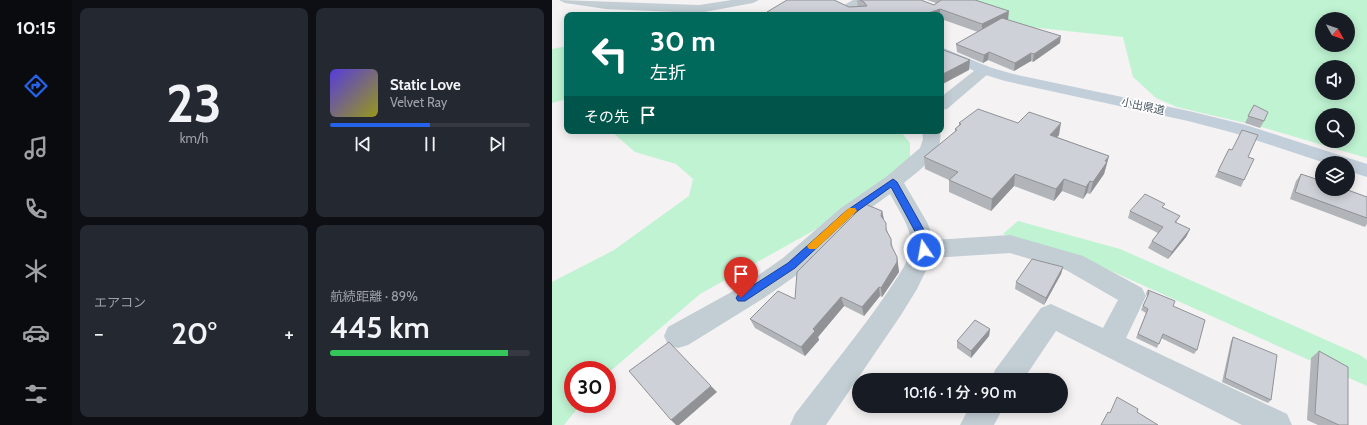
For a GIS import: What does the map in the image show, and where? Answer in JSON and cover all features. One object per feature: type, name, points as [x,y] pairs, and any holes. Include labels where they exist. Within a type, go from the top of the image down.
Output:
[{"type":"main road","points":[[839,5],[854,12]]},
{"type":"main road","name":"小出県道","points":[[944,52],[984,70],[1028,83],[1145,106],[1218,123],[1323,156]]},
{"type":"main road","points":[[1355,167],[1367,171]]},
{"type":"street","points":[[565,0],[606,5],[699,9],[755,2]]},
{"type":"street","points":[[839,5],[863,0]]},
{"type":"street","points":[[944,103],[984,70]]},
{"type":"street","points":[[678,336],[755,290],[792,265],[849,213],[893,182],[929,150],[932,139],[931,134]]},
{"type":"street","points":[[806,425],[906,289],[924,250],[923,237],[893,182]]},
{"type":"street","points":[[924,250],[1010,244],[1074,263],[1133,296],[1110,345]]},
{"type":"street","points":[[1011,373],[1051,316],[1276,425]]},
{"type":"street","points":[[976,425],[984,413]]},
{"type":"green space","points":[[963,0],[1367,0],[1367,158],[1333,148],[1355,148],[1355,108],[1315,108],[1315,143],[1258,126],[1177,107],[1156,98],[1133,77],[1123,37],[1021,26]]},
{"type":"green space","points":[[564,47],[564,100],[552,103],[552,49]]},
{"type":"green space","points":[[614,134],[902,134],[910,143],[910,163],[820,227],[700,294],[616,366],[616,361],[564,361],[564,413],[574,413],[564,425],[552,425],[552,282],[614,250],[689,196],[693,179],[676,164],[635,152]]},
{"type":"green space","points":[[1018,221],[1120,249],[1360,355],[1367,360],[1367,386],[1089,261],[1003,234]]},
{"type":"building","points":[[787,0],[834,0],[849,7],[867,6],[860,0],[921,0],[934,5],[941,0],[975,0],[1009,11],[982,24],[940,9],[932,12],[767,12]]},
{"type":"building","points":[[1002,18],[1061,36],[1034,54],[1031,53],[1015,63],[989,52],[984,55],[956,44]]},
{"type":"building","points":[[944,50],[970,60],[944,73]]},
{"type":"building","points":[[1254,105],[1268,112],[1264,121],[1248,116]]},
{"type":"building","points":[[978,109],[1018,123],[1029,112],[1061,123],[1050,135],[1109,156],[1105,161],[1107,162],[1093,182],[1090,181],[1086,187],[1064,179],[1056,189],[1015,174],[992,199],[949,180],[958,172],[924,157],[957,130],[955,129],[961,124],[959,123]]},
{"type":"building","points":[[1242,130],[1258,135],[1248,157],[1254,159],[1244,180],[1218,171],[1229,149],[1232,150]]},
{"type":"building","points":[[1301,174],[1315,179],[1315,196],[1355,196],[1355,193],[1367,197],[1367,218],[1295,192]]},
{"type":"building","points":[[1145,194],[1165,204],[1162,207],[1180,216],[1175,222],[1190,229],[1172,252],[1152,241],[1163,227],[1130,211]]},
{"type":"building","points":[[865,204],[882,211],[881,216],[886,223],[886,230],[891,239],[891,245],[897,257],[897,262],[881,288],[879,287],[862,307],[841,297],[813,329],[815,331],[801,347],[750,319],[778,291],[795,299],[797,272]]},
{"type":"building","points":[[1032,259],[1063,267],[1046,298],[1016,282]]},
{"type":"building","points":[[1148,290],[1175,301],[1173,306],[1205,320],[1197,350],[1163,334],[1159,344],[1138,334],[1148,309],[1143,306],[1149,293]]},
{"type":"building","points":[[975,320],[990,329],[971,351],[957,341]]},
{"type":"building","points":[[1233,337],[1277,355],[1271,400],[1225,378]]},
{"type":"building","points":[[669,342],[711,386],[671,420],[629,371]]},
{"type":"building","points":[[1319,351],[1348,367],[1348,425],[1339,425],[1315,414]]},
{"type":"building","points":[[1117,397],[1138,409],[1137,412],[1158,425],[1101,425],[1108,412],[1110,413]]},
{"type":"slow traffic","points":[[812,246],[852,211]]},
{"type":"route","points":[[741,298],[792,265],[849,213],[893,182],[923,237],[924,250]]}]
